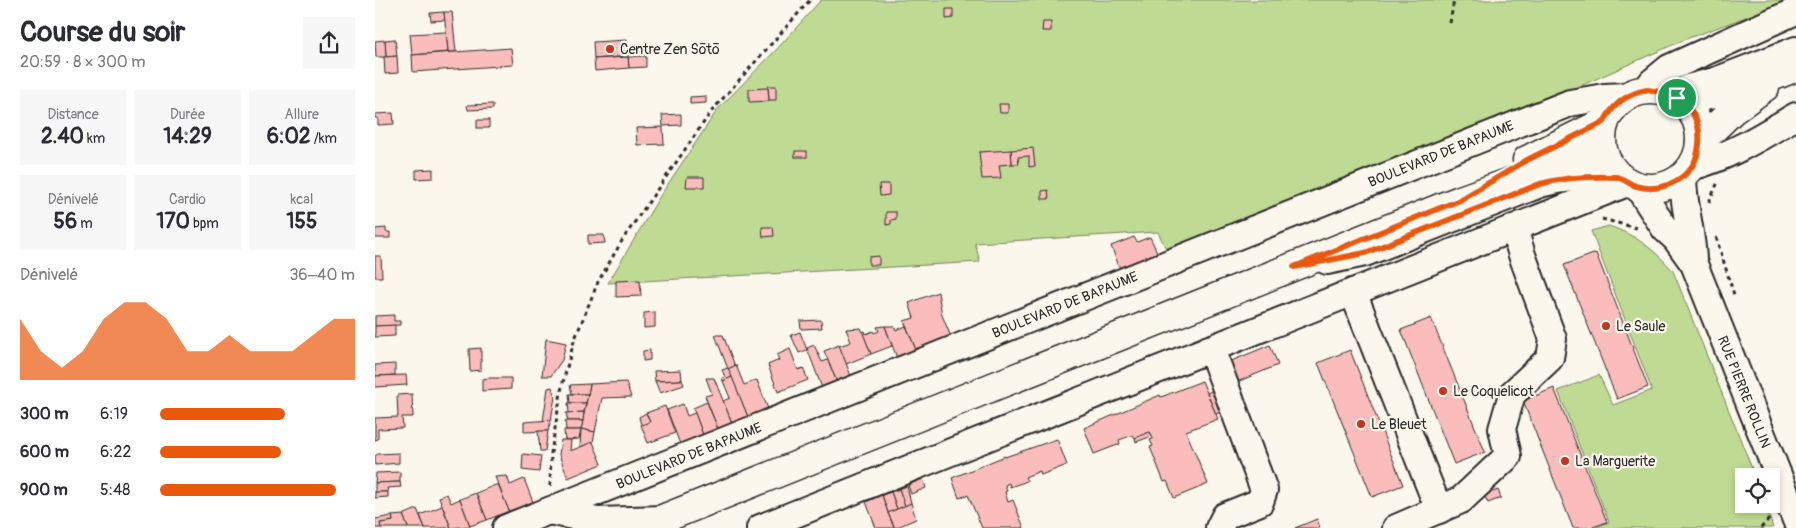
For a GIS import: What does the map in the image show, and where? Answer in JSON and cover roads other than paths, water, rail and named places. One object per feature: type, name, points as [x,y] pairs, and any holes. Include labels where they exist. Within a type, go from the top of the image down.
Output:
[{"type":"main road","name":"BOULEVARD DE BAPAUME","points":[[1654,94],[1698,98],[1723,92],[1794,64]]},
{"type":"main road","name":"BOULEVARD DE BAPAUME","points":[[1700,142],[1732,111],[1794,64]]},
{"type":"main road","points":[[651,524],[1460,200],[1567,162],[1591,158],[1623,177],[1662,187],[1673,183],[1687,172],[1697,156],[1700,142],[1697,121],[1689,108],[1654,94],[1610,111],[1604,122],[1601,138],[1623,177]]},
{"type":"main road","points":[[1460,200],[1527,160],[1604,122]]},
{"type":"street","points":[[1654,94],[1652,82],[1669,68],[1796,11]]},
{"type":"street","name":"BOULEVARD DE BAPAUME","points":[[506,528],[1578,100],[1654,94]]},
{"type":"street","points":[[1687,172],[1747,144],[1796,116]]},
{"type":"street","name":"RUE PIERRE ROLLIN","points":[[1687,172],[1683,192],[1693,239],[1693,264]]},
{"type":"street","points":[[760,528],[786,523],[1209,349],[1514,228],[1623,177]]},
{"type":"street","points":[[1294,267],[1365,253],[1540,184],[1558,179],[1623,177]]},
{"type":"street","name":"RUE PIERRE ROLLIN","points":[[1623,177],[1665,229],[1676,239],[1693,264],[1796,520]]},
{"type":"street","points":[[1396,528],[1461,500],[1508,456],[1502,429],[1512,394],[1550,358],[1553,339],[1514,228]]},
{"type":"street","points":[[1353,292],[1439,510]]},
{"type":"street","points":[[1209,349],[1217,364],[1264,490],[1260,502],[1225,516],[1219,528]]},
{"type":"street","points":[[548,511],[597,521],[651,524]]},
{"type":"place","name":"Centre Zen Sōtō","points":[[610,49]]},
{"type":"place","name":"Le Saule","points":[[1606,326]]},
{"type":"place","name":"Le Coquelicot","points":[[1443,391]]},
{"type":"place","name":"Le Bleuet","points":[[1361,424]]},
{"type":"place","name":"La Marguerite","points":[[1565,461]]}]
